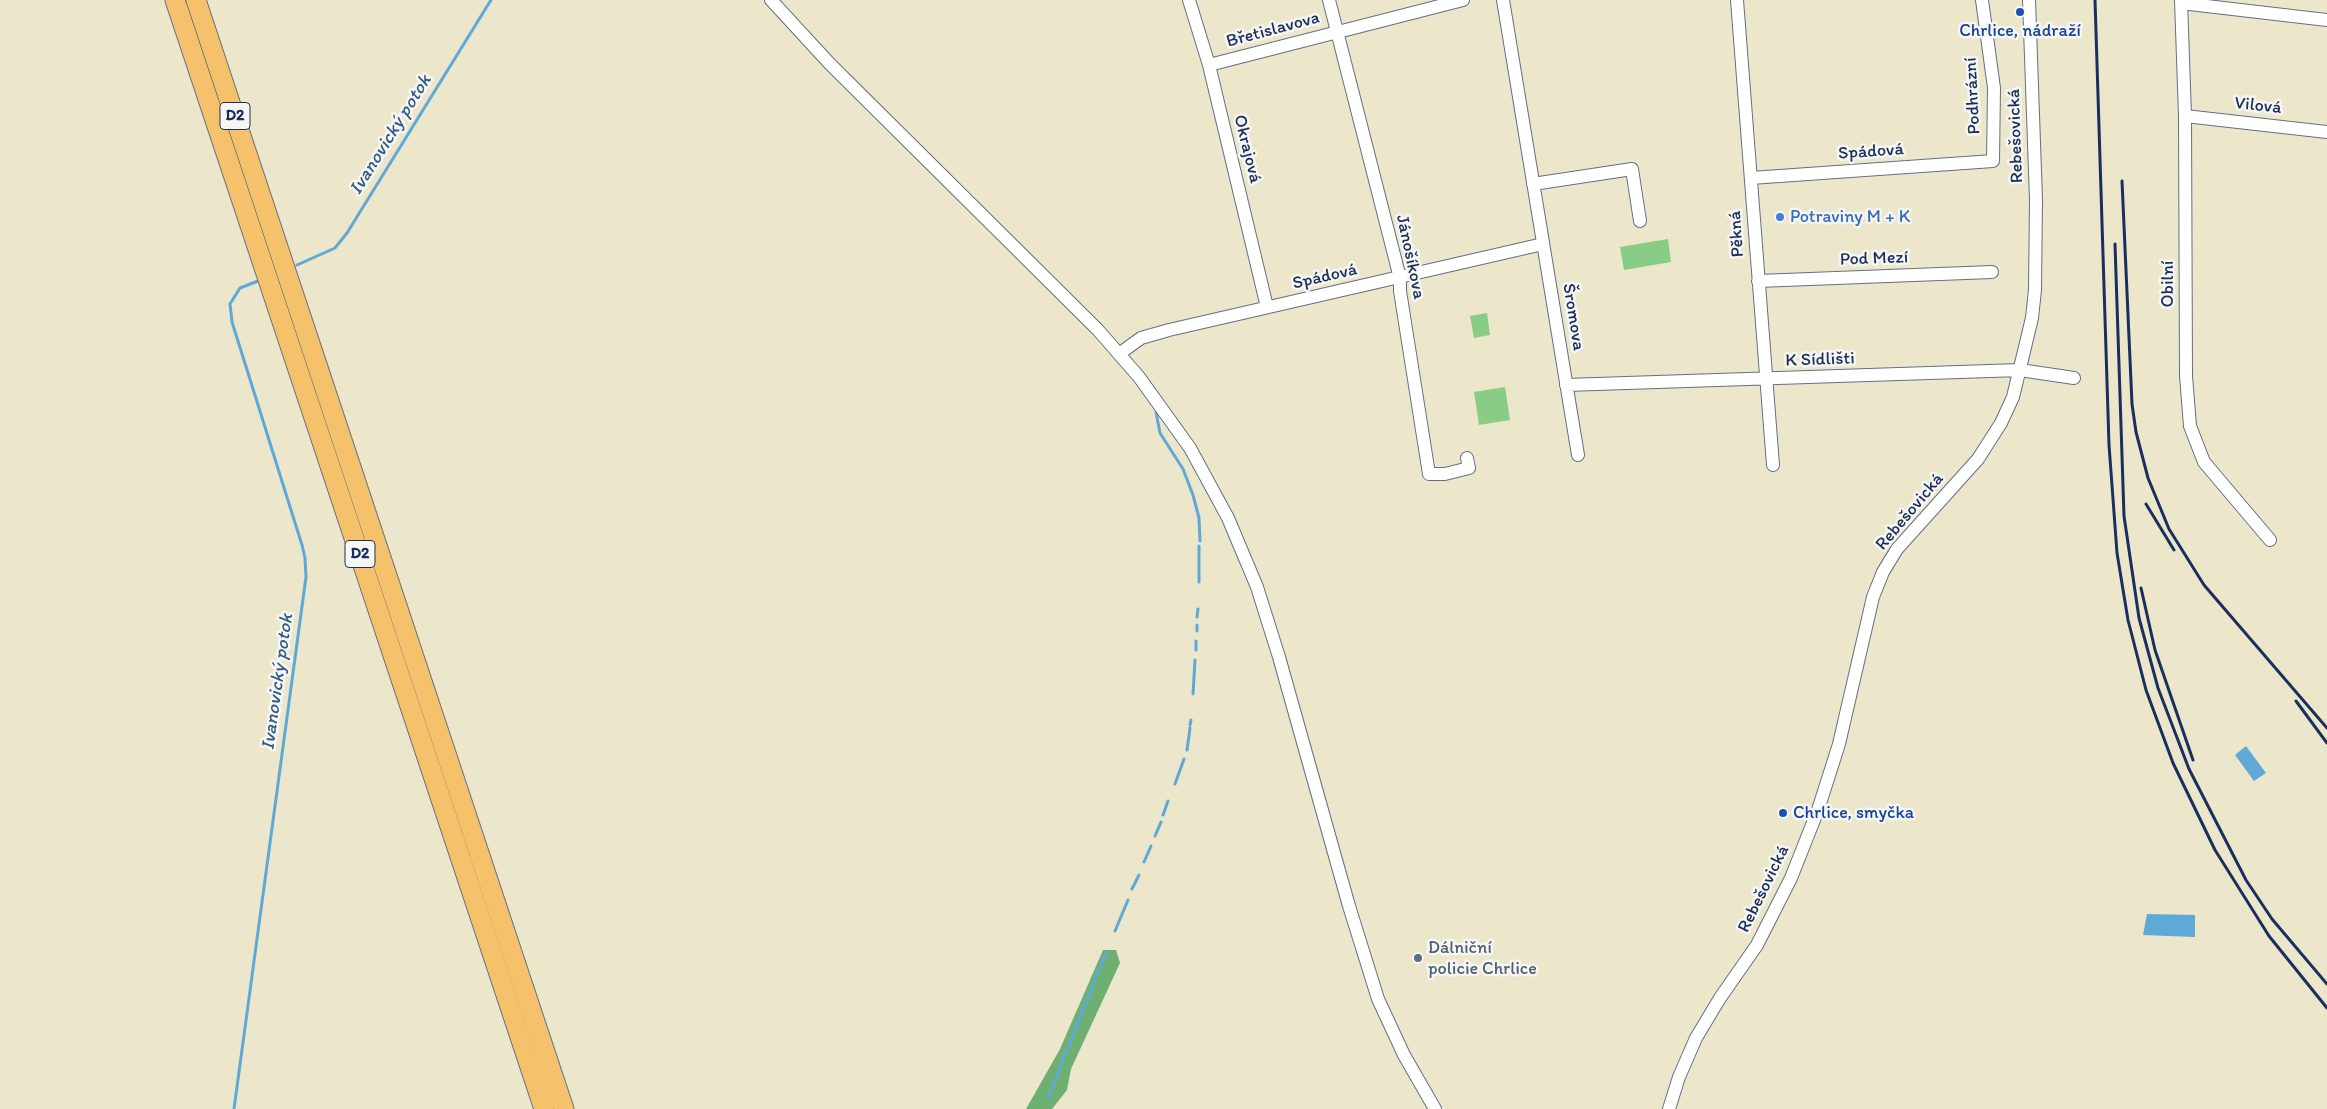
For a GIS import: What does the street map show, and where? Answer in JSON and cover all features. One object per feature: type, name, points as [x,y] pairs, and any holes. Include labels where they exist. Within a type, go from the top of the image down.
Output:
[{"type":"highway","name":"D2","points":[[175,0],[544,1109]]},
{"type":"highway","name":"D2","points":[[196,0],[564,1109]]},
{"type":"street","points":[[771,0],[830,64],[1075,306],[1139,376],[1190,448],[1219,500],[1249,566],[1277,650],[1367,968],[1394,1037],[1435,1109]]},
{"type":"street","name":"Okrajová","points":[[1189,0],[1209,65],[1267,308]]},
{"type":"street","name":"Jánošíkova","points":[[1328,0],[1400,278],[1400,291],[1428,474],[1445,474],[1469,468],[1467,458]]},
{"type":"street","name":"Břetislavova","points":[[1209,65],[1463,0]]},
{"type":"street","name":"Šromova","points":[[1503,0],[1578,455]]},
{"type":"street","name":"Pěkná","points":[[1737,0],[1773,465]]},
{"type":"street","name":"Podhrázní","points":[[1982,0],[1994,88],[1993,161]]},
{"type":"street","name":"Rebešovická","points":[[1669,1109],[1679,1077],[1696,1038],[1720,998],[1757,945],[1791,878],[1818,810],[1839,744],[1873,597],[1883,572],[1897,549],[1948,493],[1990,441],[2007,410],[2020,370],[2032,318],[2036,261],[2036,200],[2029,0]]},
{"type":"street","points":[[2181,2],[2327,20]]},
{"type":"street","name":"Obilní","points":[[2181,2],[2186,116],[2186,376],[2190,426],[2204,462],[2270,540]]},
{"type":"street","name":"Vilová","points":[[2186,116],[2327,132]]},
{"type":"street","name":"Spádová","points":[[1751,178],[1993,161]]},
{"type":"street","points":[[1533,184],[1632,169],[1640,221]]},
{"type":"street","name":"Spádová","points":[[1119,354],[1147,336],[1543,244]]},
{"type":"street","name":"Pod Mezí","points":[[1758,281],[1992,272]]},
{"type":"street","name":"K Sídlišti","points":[[1566,385],[2020,370],[2074,378]]},
{"type":"green space","points":[[1668,239],[1671,262],[1624,270],[1620,247]]},
{"type":"green space","points":[[1487,313],[1490,335],[1474,338],[1470,316]]},
{"type":"green space","points":[[1505,387],[1510,420],[1479,425],[1474,392]]},
{"type":"green space","points":[[1103,950],[1116,950],[1120,963],[1071,1069],[1067,1090],[1052,1109],[1026,1109],[1060,1049]]},
{"type":"water","points":[[2246,746],[2266,773],[2254,781],[2235,755]]},
{"type":"water","points":[[2147,914],[2195,915],[2195,937],[2143,935]]},
{"type":"waterway","name":"Ivanovický potok","points":[[297,265],[335,248],[347,233],[491,0]]},
{"type":"waterway","name":"Ivanovický potok","points":[[234,1109],[306,577],[302,545],[232,322],[230,304],[240,288],[258,281]]},
{"type":"waterway","points":[[1156,412],[1160,433],[1183,469],[1193,495],[1199,518],[1200,541]]},
{"type":"waterway","points":[[1199,546],[1199,582]]},
{"type":"waterway","points":[[1197,617],[1198,609]]},
{"type":"waterway","points":[[1197,625],[1197,631]]},
{"type":"waterway","points":[[1196,641],[1196,650]]},
{"type":"waterway","points":[[1193,694],[1195,660]]},
{"type":"waterway","points":[[1190,725],[1191,720]]},
{"type":"waterway","points":[[1187,750],[1190,728]]},
{"type":"waterway","points":[[1175,784],[1184,759]]},
{"type":"waterway","points":[[1163,815],[1168,801]]},
{"type":"waterway","points":[[1155,836],[1161,822]]},
{"type":"waterway","points":[[1144,862],[1151,846]]},
{"type":"waterway","points":[[1132,889],[1139,875]]},
{"type":"waterway","points":[[1115,931],[1128,900]]},
{"type":"waterway","points":[[1048,1098],[1106,952]]},
{"type":"railway","points":[[2095,0],[2109,445],[2117,553],[2128,620],[2146,690],[2173,763],[2215,850],[2269,936],[2327,1008]]},
{"type":"railway","points":[[2122,181],[2132,404],[2136,432],[2148,478],[2169,529],[2204,585],[2327,728]]},
{"type":"railway","points":[[2115,244],[2124,516],[2139,618],[2158,688],[2189,769],[2246,880],[2272,919],[2327,984]]},
{"type":"railway","points":[[2146,504],[2174,550]]},
{"type":"railway","points":[[2141,588],[2155,650],[2193,760]]},
{"type":"railway","points":[[2296,701],[2327,743]]},
{"type":"place","name":"Chrlice, nádraží","points":[[2020,12]]},
{"type":"place","name":"Potraviny M + K","points":[[1780,217]]},
{"type":"place","name":"Chrlice, smyčka","points":[[1783,813]]},
{"type":"place","name":"Dálniční policie Chrlice","points":[[1418,958]]}]
